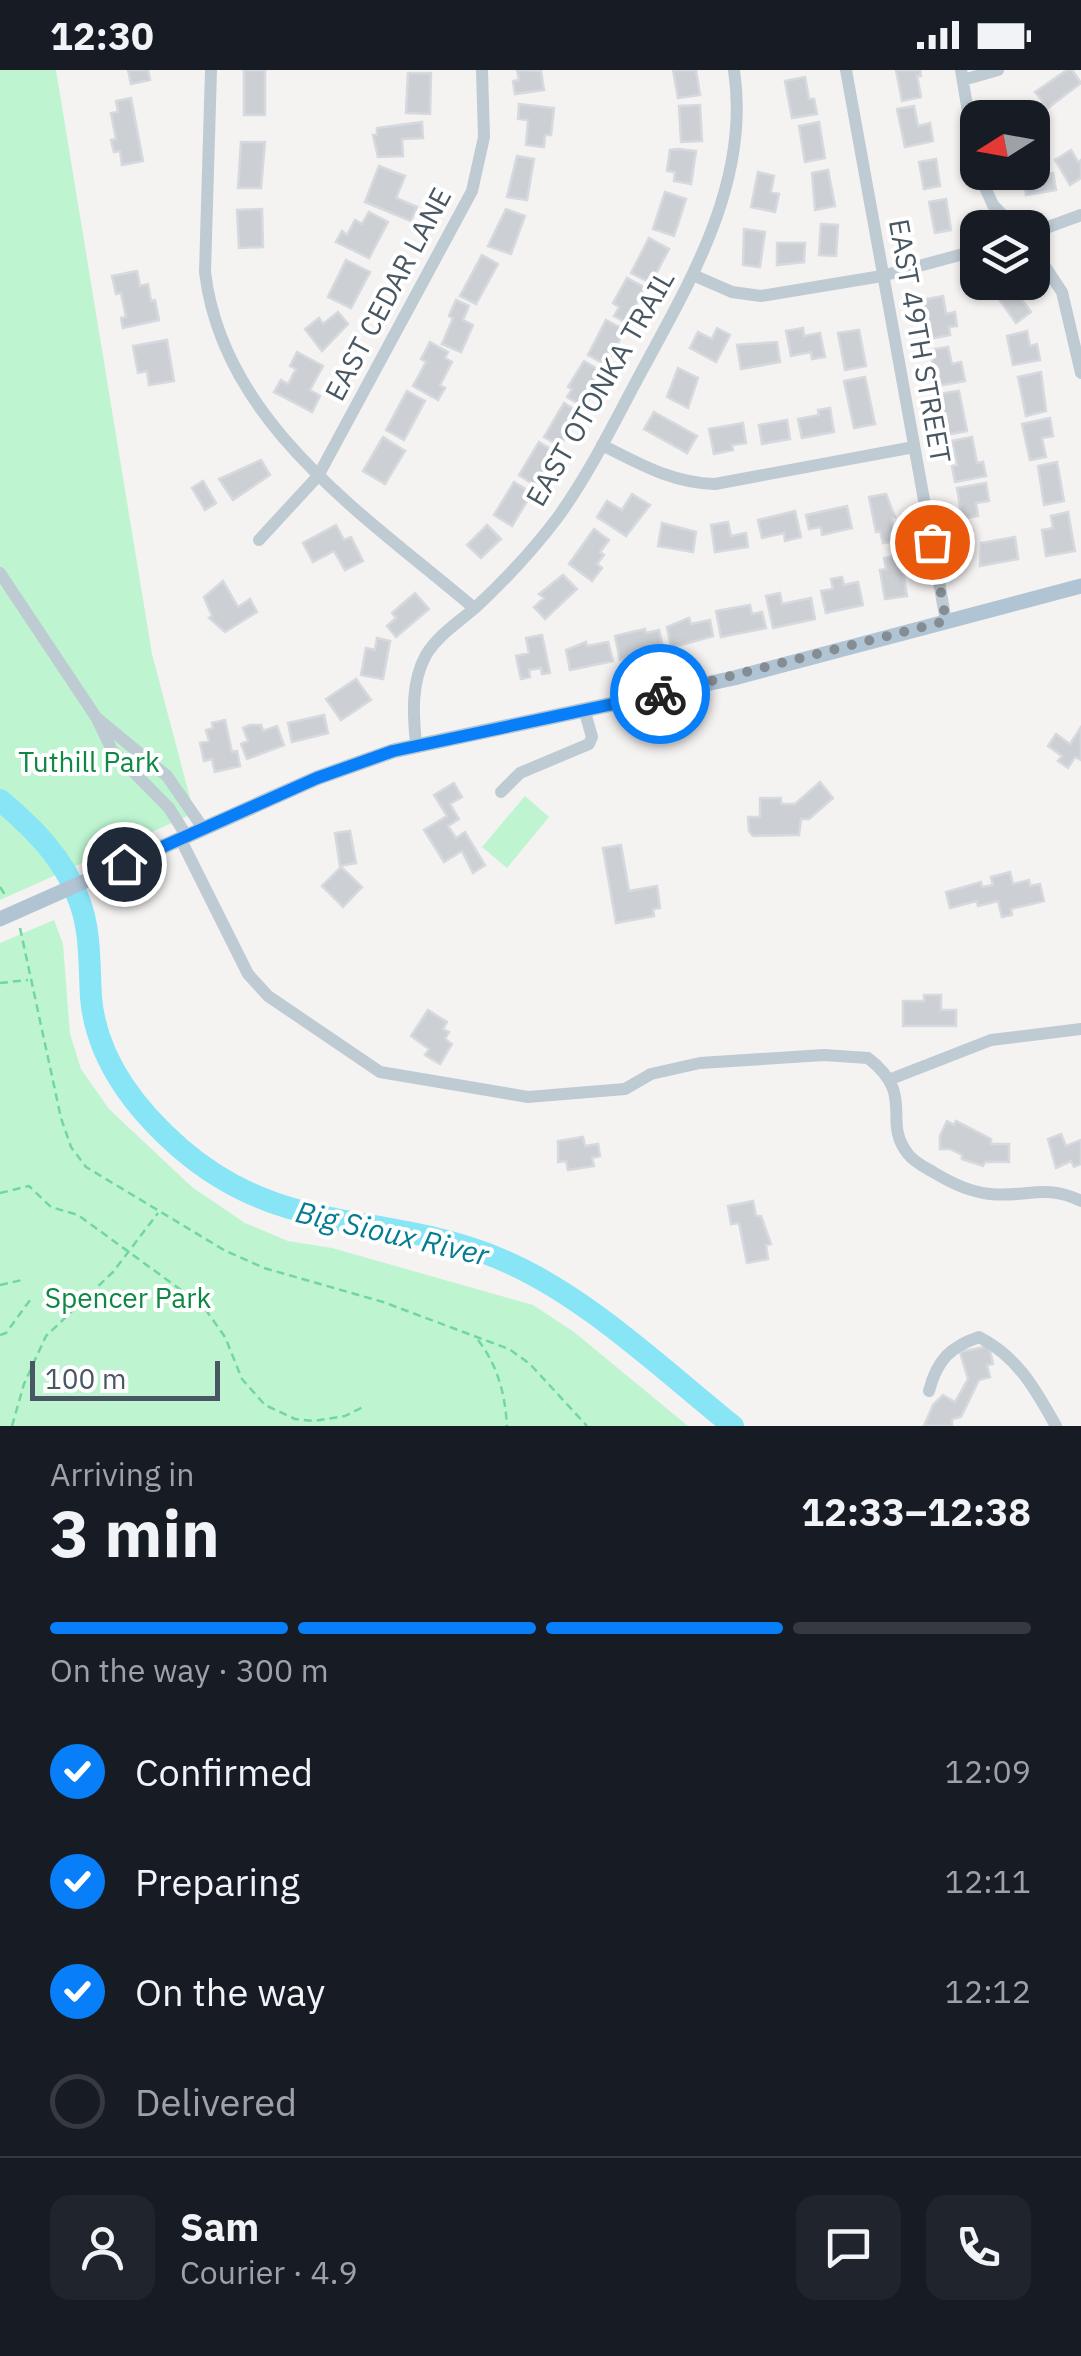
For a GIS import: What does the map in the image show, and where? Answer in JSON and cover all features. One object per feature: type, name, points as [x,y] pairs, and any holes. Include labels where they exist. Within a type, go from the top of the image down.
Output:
[{"type":"main road","points":[[8,918],[342,768],[416,744],[734,678],[1081,586]]},
{"type":"street","points":[[210,70],[205,272],[209,304],[243,388],[318,476],[474,608]]},
{"type":"street","name":"EAST CEDAR LANE","points":[[260,540],[318,476],[472,191],[484,137],[482,70]]},
{"type":"street","name":"EAST OTONKA TRAIL","points":[[416,744],[413,705],[424,658],[444,634],[510,574],[560,514],[602,445],[693,275],[728,179],[736,118],[734,70]]},
{"type":"street","name":"EAST 49TH STREET","points":[[846,70],[946,621]]},
{"type":"street","points":[[966,100],[962,75],[998,70]]},
{"type":"street","points":[[1050,227],[1081,216]]},
{"type":"street","points":[[693,275],[732,292],[761,296],[882,276],[960,255]]},
{"type":"street","points":[[1050,274],[1062,292],[1081,374]]},
{"type":"street","points":[[602,445],[661,475],[694,484],[716,484],[914,447]]},
{"type":"street","points":[[0,573],[96,717],[112,750],[168,808],[248,974],[268,996],[380,1072],[528,1097],[625,1089],[651,1074],[700,1063],[824,1055],[868,1058],[891,1079],[898,1132],[906,1153],[920,1164],[963,1188],[993,1195],[1051,1190],[1081,1201]]},
{"type":"street","points":[[501,792],[520,773],[589,744],[592,737],[584,709]]},
{"type":"street","points":[[96,717],[167,776],[203,828]]},
{"type":"street","points":[[891,1079],[992,1040],[1081,1030]]},
{"type":"street","points":[[930,1392],[933,1375],[954,1346],[980,1337],[1004,1349],[1030,1381],[1056,1426]]},
{"type":"path","points":[[0,886],[10,903]]},
{"type":"path","points":[[8,918],[29,980],[54,1090],[76,1158],[159,1212],[264,1268],[383,1302],[519,1354],[587,1426]]},
{"type":"path","points":[[0,983],[29,980]]},
{"type":"path","points":[[0,1193],[29,1186],[51,1208],[78,1215],[203,1306],[225,1337],[242,1379],[265,1405],[295,1419],[312,1421],[344,1416],[364,1406]]},
{"type":"path","points":[[12,1426],[24,1384],[46,1336],[129,1253],[159,1212]]},
{"type":"path","points":[[0,1285],[22,1280]]},
{"type":"path","points":[[0,1335],[6,1333],[34,1296]]},
{"type":"path","points":[[478,1339],[491,1357],[500,1381],[507,1426]]},
{"type":"green space","name":"Tuthill Park","points":[[0,70],[56,70],[152,654],[194,813],[0,900]]},
{"type":"green space","points":[[525,796],[549,817],[507,868],[482,847]]},
{"type":"green space","name":"Spencer Park","points":[[54,920],[63,944],[70,1034],[81,1069],[109,1109],[192,1187],[245,1223],[288,1241],[332,1248],[533,1305],[574,1332],[688,1426],[0,1426],[0,943]]},
{"type":"building","points":[[128,70],[148,70],[150,80],[131,84]]},
{"type":"building","points":[[244,70],[265,70],[265,115],[244,115]]},
{"type":"building","points":[[517,70],[541,71],[544,90],[515,94],[513,81],[519,80]]},
{"type":"building","points":[[673,70],[696,70],[700,95],[678,98]]},
{"type":"building","points":[[896,70],[920,70],[921,76],[917,76],[921,97],[902,101]]},
{"type":"building","points":[[1067,70],[1072,70],[1081,83],[1050,106],[1050,100],[1042,100],[1035,92]]},
{"type":"building","points":[[408,73],[431,73],[430,114],[406,113]]},
{"type":"building","points":[[805,77],[817,114],[792,118],[785,81]]},
{"type":"building","points":[[131,98],[143,161],[122,165],[120,151],[114,152],[111,140],[116,139],[111,113],[118,112],[116,101]]},
{"type":"building","points":[[519,104],[554,108],[551,135],[545,135],[544,147],[526,145],[528,120],[518,119]]},
{"type":"building","points":[[700,105],[702,141],[681,142],[679,106]]},
{"type":"building","points":[[914,106],[918,126],[930,123],[933,141],[905,147],[897,109]]},
{"type":"building","points":[[422,122],[423,138],[402,139],[403,156],[378,157],[373,135],[377,135],[377,128]]},
{"type":"building","points":[[819,122],[825,158],[805,162],[799,126]]},
{"type":"building","points":[[241,142],[265,142],[261,188],[238,188]]},
{"type":"building","points":[[670,150],[696,151],[691,184],[674,181],[675,172],[667,171]]},
{"type":"building","points":[[1071,150],[1078,162],[1081,160],[1081,178],[1070,185],[1055,160]]},
{"type":"building","points":[[517,156],[534,159],[527,200],[507,197]]},
{"type":"building","points":[[936,159],[940,186],[924,189],[919,162]]},
{"type":"building","points":[[379,166],[405,176],[396,198],[417,207],[411,221],[365,202]]},
{"type":"building","points":[[828,170],[835,206],[815,210],[812,173]]},
{"type":"building","points":[[758,172],[774,176],[771,192],[779,194],[775,212],[751,207]]},
{"type":"building","points":[[1050,174],[1056,190],[1026,195],[1025,190],[1050,190]]},
{"type":"building","points":[[665,192],[686,199],[674,236],[653,229]]},
{"type":"building","points":[[946,199],[951,230],[935,233],[929,202]]},
{"type":"building","points":[[262,209],[263,247],[239,248],[237,210]]},
{"type":"building","points":[[506,209],[525,216],[511,254],[488,246]]},
{"type":"building","points":[[369,212],[388,222],[369,258],[336,242],[342,231],[347,235],[355,220],[362,224]]},
{"type":"building","points":[[821,224],[838,225],[836,256],[819,255]]},
{"type":"building","points":[[744,229],[765,232],[760,267],[743,265]]},
{"type":"building","points":[[649,238],[669,249],[651,283],[631,273]]},
{"type":"building","points":[[777,243],[805,243],[804,262],[777,265]]},
{"type":"building","points":[[482,255],[498,264],[476,304],[460,296]]},
{"type":"building","points":[[346,260],[370,272],[351,308],[328,297]]},
{"type":"building","points":[[137,271],[140,286],[148,284],[159,320],[123,328],[121,318],[126,317],[121,293],[116,294],[112,276]]},
{"type":"building","points":[[627,278],[644,287],[628,324],[614,316],[619,307],[613,303]]},
{"type":"building","points":[[943,296],[946,314],[955,312],[957,326],[949,327],[950,335],[929,339],[922,300]]},
{"type":"building","points":[[456,300],[469,306],[463,320],[473,325],[461,352],[442,344]]},
{"type":"building","points":[[1000,300],[1022,300],[1031,312],[1016,323]]},
{"type":"building","points":[[338,312],[348,324],[322,351],[305,329],[319,318],[323,324]]},
{"type":"building","points":[[606,320],[625,330],[606,365],[588,355]]},
{"type":"building","points":[[717,328],[730,335],[716,362],[690,348],[698,332],[712,339]]},
{"type":"building","points":[[803,328],[804,336],[820,333],[825,357],[812,359],[811,352],[791,356],[786,331]]},
{"type":"building","points":[[859,330],[866,366],[845,370],[838,333]]},
{"type":"building","points":[[1027,331],[1030,346],[1037,344],[1040,360],[1013,365],[1007,336]]},
{"type":"building","points":[[167,340],[174,381],[149,385],[147,371],[138,373],[133,346]]},
{"type":"building","points":[[430,342],[448,352],[445,358],[452,362],[440,385],[445,388],[438,400],[413,386],[426,362],[421,359]]},
{"type":"building","points":[[777,342],[780,362],[741,369],[737,345]]},
{"type":"building","points":[[948,347],[952,364],[961,362],[965,381],[937,386],[930,350]]},
{"type":"building","points":[[297,352],[323,366],[310,390],[320,396],[312,412],[274,392],[281,380],[288,384],[296,369],[290,366]]},
{"type":"building","points":[[584,361],[604,373],[584,407],[567,397],[572,389],[568,387]]},
{"type":"building","points":[[678,368],[698,378],[688,408],[667,397]]},
{"type":"building","points":[[1041,372],[1046,411],[1026,416],[1018,377]]},
{"type":"building","points":[[865,377],[875,424],[854,428],[844,381]]},
{"type":"building","points":[[407,391],[425,401],[404,440],[386,430]]},
{"type":"building","points":[[959,391],[967,431],[946,435],[938,394]]},
{"type":"building","points":[[564,403],[580,413],[560,446],[544,437]]},
{"type":"building","points":[[830,408],[834,432],[802,438],[798,419],[819,415],[818,410]]},
{"type":"building","points":[[654,412],[697,436],[687,453],[644,429]]},
{"type":"building","points":[[1050,418],[1053,436],[1042,438],[1046,457],[1030,460],[1022,424]]},
{"type":"building","points":[[787,420],[790,439],[762,444],[759,425]]},
{"type":"building","points":[[743,423],[746,443],[714,454],[709,429]]},
{"type":"building","points":[[383,437],[405,451],[385,484],[363,471]]},
{"type":"building","points":[[972,437],[977,463],[983,462],[986,476],[955,482],[952,466],[957,465],[952,441]]},
{"type":"building","points":[[539,442],[557,453],[537,487],[519,475]]},
{"type":"building","points":[[261,460],[270,475],[233,500],[219,479]]},
{"type":"building","points":[[1057,462],[1064,501],[1044,505],[1038,466]]},
{"type":"building","points":[[203,481],[216,503],[205,510],[192,488]]},
{"type":"building","points":[[514,482],[532,493],[512,526],[494,515]]},
{"type":"building","points":[[986,483],[989,501],[976,503],[978,516],[962,519],[957,488]]},
{"type":"building","points":[[632,494],[650,505],[626,536],[597,517],[607,501],[622,510]]},
{"type":"building","points":[[886,494],[895,517],[891,518],[896,541],[883,543],[880,531],[876,532],[869,497]]},
{"type":"building","points":[[847,506],[852,528],[822,535],[821,527],[809,529],[806,515]]},
{"type":"building","points":[[795,511],[801,537],[785,541],[784,533],[762,538],[758,520]]},
{"type":"building","points":[[1068,512],[1075,551],[1046,556],[1042,530],[1053,528],[1051,516]]},
{"type":"building","points":[[728,522],[731,536],[746,533],[748,547],[715,552],[711,525]]},
{"type":"building","points":[[662,523],[696,532],[693,552],[658,546]]},
{"type":"building","points":[[336,525],[344,540],[351,537],[363,561],[345,570],[334,551],[313,562],[303,543]]},
{"type":"building","points":[[487,525],[501,539],[481,558],[467,545]]},
{"type":"building","points":[[594,529],[609,540],[597,564],[602,568],[592,581],[569,564]]},
{"type":"building","points":[[1015,537],[1018,559],[980,566],[981,543]]},
{"type":"building","points":[[900,555],[907,596],[885,599],[880,570],[886,569],[884,558]]},
{"type":"building","points":[[563,575],[577,589],[545,619],[534,607],[544,598],[539,594]]},
{"type":"building","points":[[842,577],[844,585],[858,582],[863,605],[826,613],[821,591],[833,589],[831,579]]},
{"type":"building","points":[[223,581],[238,607],[250,599],[257,612],[225,632],[209,618],[212,616],[204,597]]},
{"type":"building","points":[[415,593],[429,609],[396,637],[387,626],[396,618],[392,613]]},
{"type":"building","points":[[780,593],[782,604],[811,598],[815,619],[773,628],[766,596]]},
{"type":"building","points":[[750,605],[752,614],[762,612],[766,628],[721,637],[716,611]]},
{"type":"building","points":[[689,618],[691,624],[710,620],[713,636],[671,648],[667,627]]},
{"type":"building","points":[[645,629],[646,633],[659,630],[663,647],[620,660],[615,636]]},
{"type":"building","points":[[542,635],[550,673],[542,674],[541,668],[529,670],[530,677],[521,679],[516,656],[529,653],[526,638]]},
{"type":"building","points":[[377,638],[390,641],[383,679],[361,675],[366,648],[375,650]]},
{"type":"building","points":[[586,642],[587,646],[608,642],[613,661],[570,670],[566,650]]},
{"type":"building","points":[[356,679],[371,700],[341,720],[326,699]]},
{"type":"building","points":[[324,715],[328,733],[292,742],[288,723]]},
{"type":"building","points":[[225,720],[232,752],[237,751],[240,766],[215,772],[212,759],[204,761],[200,743],[209,741],[206,730],[213,728],[212,723]]},
{"type":"building","points":[[261,725],[263,731],[277,726],[284,745],[247,759],[241,744],[248,741],[243,728]]},
{"type":"building","points":[[1081,727],[1081,760],[1075,757],[1068,768],[1058,761],[1062,756],[1048,746],[1056,734],[1070,744]]},
{"type":"building","points":[[820,782],[833,798],[809,819],[801,819],[799,835],[753,836],[749,831],[748,817],[760,817],[760,798],[781,798],[781,804],[795,804]]},
{"type":"building","points":[[454,783],[462,797],[450,804],[459,819],[448,826],[456,838],[465,832],[485,865],[473,873],[462,851],[444,862],[424,830],[447,816],[434,795]]},
{"type":"building","points":[[350,831],[356,863],[340,866],[335,833]]},
{"type":"building","points":[[621,845],[629,891],[657,886],[660,908],[653,909],[654,916],[616,923],[603,848]]},
{"type":"building","points":[[341,867],[362,887],[343,907],[322,886]]},
{"type":"building","points":[[1010,872],[1013,884],[1029,880],[1030,886],[1040,884],[1044,901],[1011,909],[1012,915],[1002,917],[998,901],[978,906],[977,901],[950,908],[946,892],[981,882],[982,887],[993,885],[991,877]]},
{"type":"building","points":[[924,995],[941,995],[941,1010],[956,1010],[956,1026],[903,1026],[903,1001],[924,1001]]},
{"type":"building","points":[[428,1010],[447,1022],[443,1029],[449,1032],[445,1039],[452,1044],[440,1064],[425,1055],[429,1049],[411,1036]]},
{"type":"building","points":[[947,1121],[954,1125],[956,1121],[991,1139],[991,1144],[1009,1144],[1009,1162],[985,1162],[983,1166],[962,1159],[962,1155],[950,1149],[940,1149],[940,1136]]},
{"type":"building","points":[[1061,1134],[1066,1146],[1081,1140],[1081,1164],[1074,1167],[1071,1161],[1056,1168],[1048,1139]]},
{"type":"building","points":[[583,1137],[585,1146],[598,1144],[600,1156],[592,1158],[594,1166],[568,1170],[566,1161],[558,1162],[558,1141]]},
{"type":"building","points":[[753,1201],[756,1216],[761,1216],[771,1244],[766,1245],[768,1259],[747,1263],[739,1223],[731,1224],[728,1206]]},
{"type":"building","points":[[989,1346],[993,1364],[987,1365],[990,1377],[979,1380],[961,1417],[952,1419],[952,1426],[924,1426],[933,1405],[943,1395],[955,1402],[968,1379],[960,1352]]},
{"type":"waterway","name":"Big Sioux River","points":[[0,800],[46,845],[73,885],[86,924],[91,997],[101,1041],[134,1100],[181,1149],[220,1177],[258,1197],[297,1210],[458,1244],[531,1274],[592,1312],[733,1426]]},
{"type":"way so far","points":[[660,694],[946,621],[932,542]]},
{"type":"route","points":[[124,864],[317,778],[393,751],[660,694]]}]
